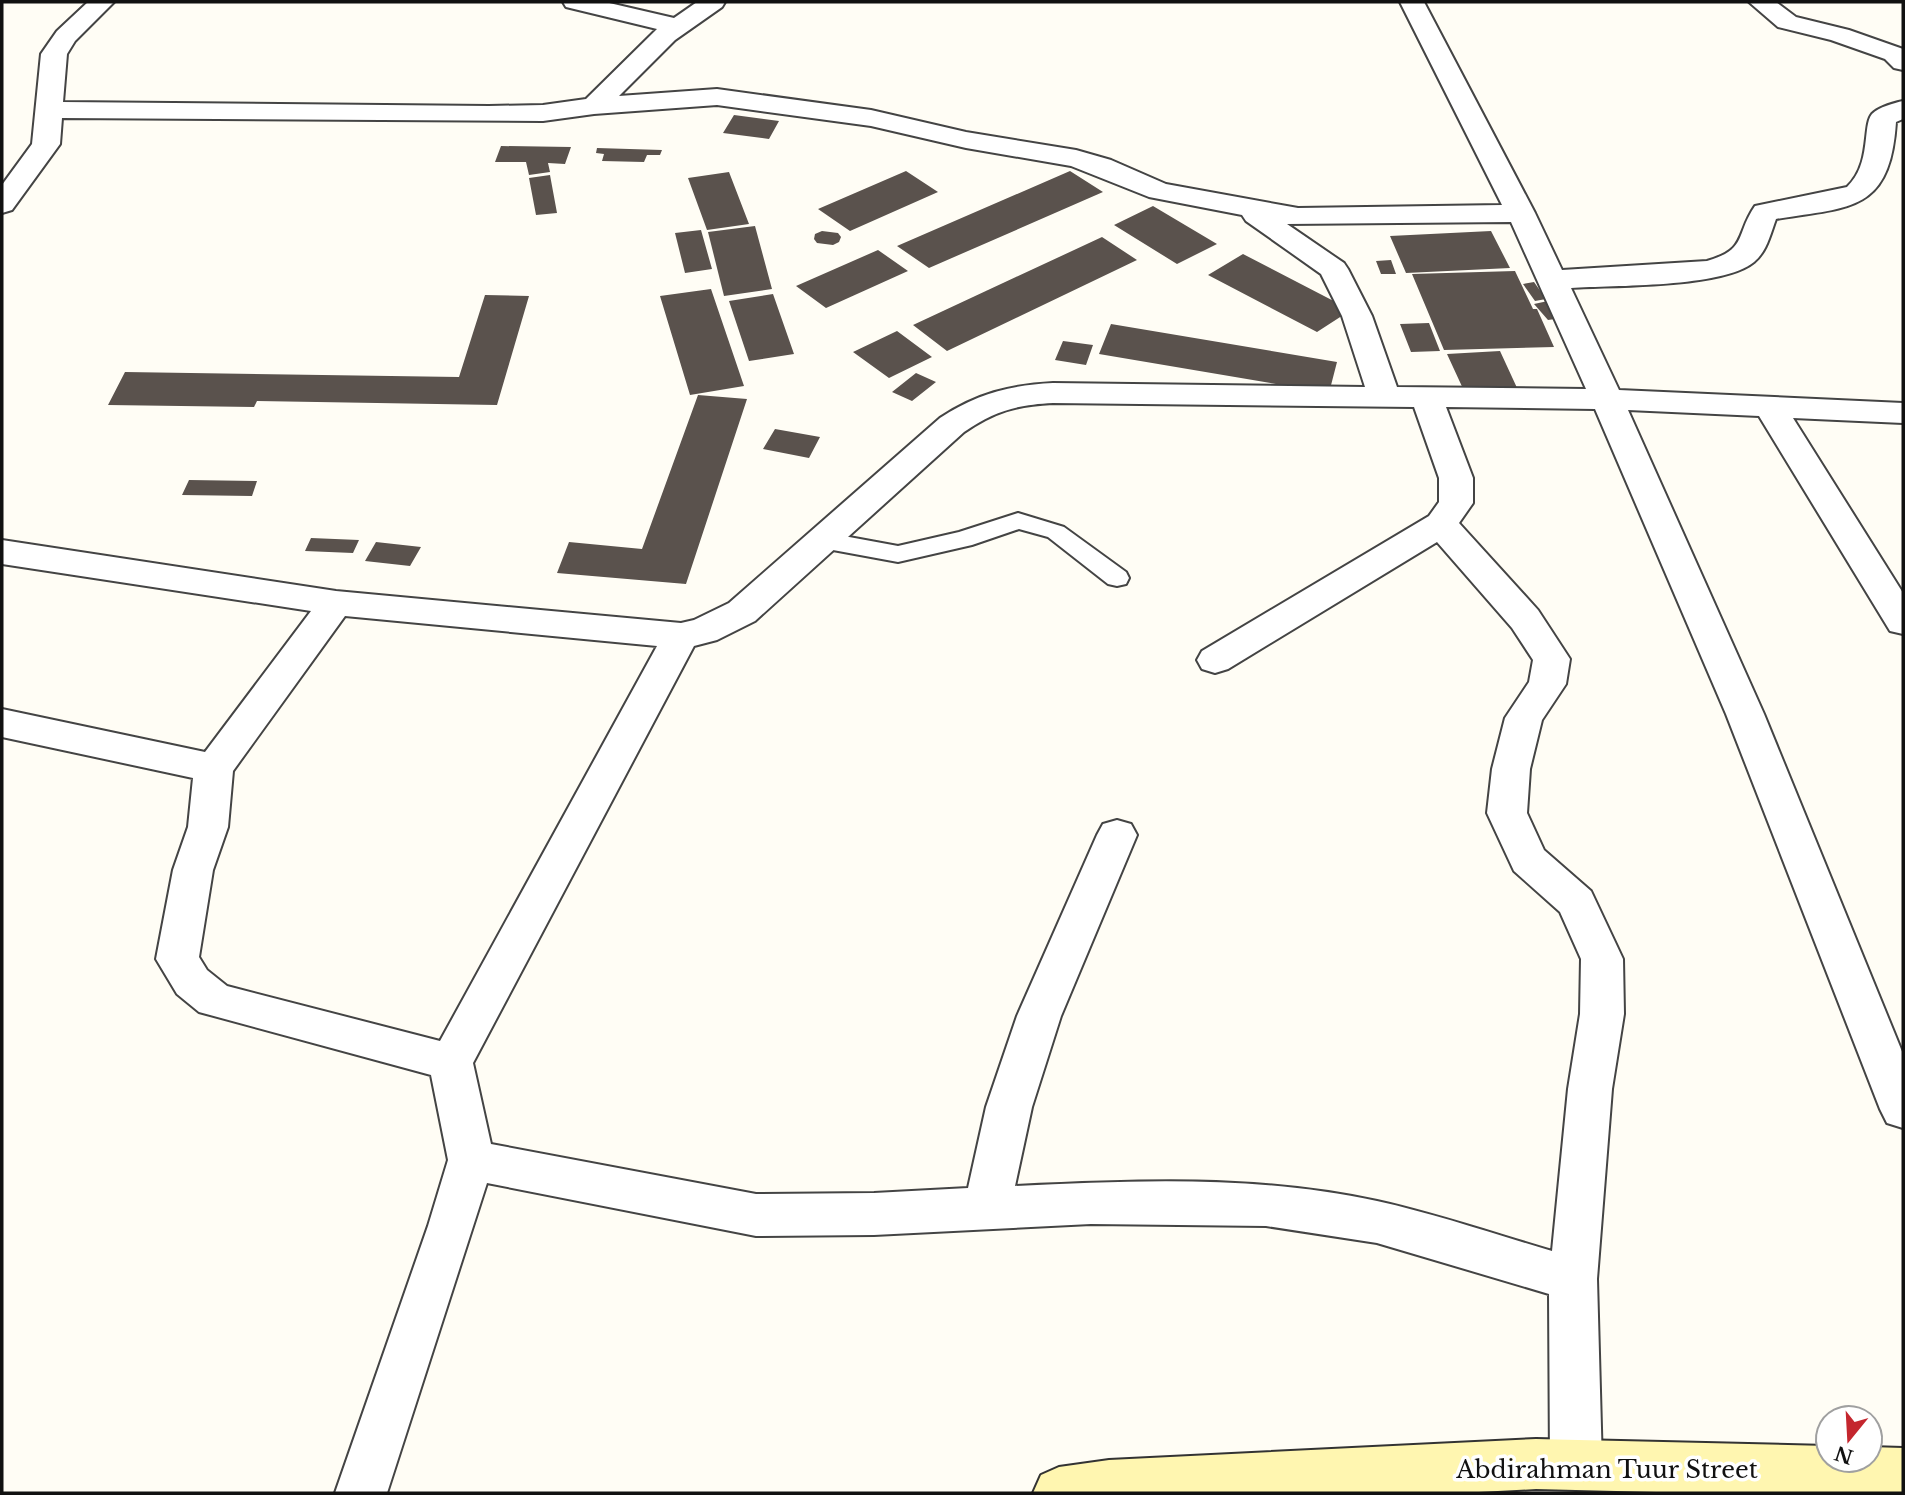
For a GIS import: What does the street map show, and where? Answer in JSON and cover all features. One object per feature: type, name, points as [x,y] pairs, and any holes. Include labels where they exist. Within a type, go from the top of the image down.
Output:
[{"type":"street","points":[[2,204],[46,144],[54,54],[66,36],[102,2]]},
{"type":"street","points":[[575,2],[678,27]]},
{"type":"street","points":[[594,106],[646,53],[713,2]]},
{"type":"street","points":[[1412,2],[1521,213],[1606,399],[1745,714],[1903,1109]]},
{"type":"street","points":[[1761,2],[1787,22],[1840,35],[1894,54],[1903,62]]},
{"type":"street","points":[[50,110],[543,113],[594,106],[717,97],[872,118],[966,140],[1076,158],[1159,191],[1298,217],[1521,213]]},
{"type":"street","points":[[1552,280],[1709,270],[1729,264],[1743,257],[1753,243],[1758,223],[1765,212],[1855,195],[1869,179],[1880,153],[1883,118],[1903,109]]},
{"type":"street","points":[[1247,208],[1333,269],[1357,316],[1384,397]]},
{"type":"street","points":[[2,552],[337,603],[681,636],[704,631],[742,612],[952,425],[983,404],[1011,395],[1053,393],[1606,399],[1903,412]]},
{"type":"street","points":[[1215,660],[1441,524],[1456,503],[1456,478],[1427,398]]},
{"type":"street","points":[[1769,406],[1903,622]]},
{"type":"street","points":[[1441,524],[1525,619],[1552,659],[1547,684],[1524,718],[1511,769],[1507,813],[1528,860],[1576,902],[1602,958],[1602,1014],[1590,1089],[1573,1279],[1576,1465]]},
{"type":"street","points":[[337,603],[215,768],[208,827],[193,870],[177,960],[192,982],[214,1000],[451,1062]]},
{"type":"street","points":[[361,1493],[452,1226],[471,1160],[451,1062],[681,636]]},
{"type":"street","points":[[2,723],[215,768]]},
{"type":"street","points":[[987,1208],[1009,1107],[1039,1016],[1117,835]]},
{"type":"street","points":[[471,1160],[756,1215],[874,1214],[1091,1203],[1266,1205],[1377,1222],[1573,1279]]},
{"type":"street","name":"Abdirahman Tuur Street","points":[[1059,1493],[1109,1486],[1536,1464],[1576,1465],[1633,1480],[1903,1473]]},
{"type":"lane","points":[[822,540],[898,554],[964,539],[1018,522],[1056,532],[1117,578]]},
{"type":"building","points":[[734,115],[779,121],[769,139],[723,133]]},
{"type":"building","points":[[501,146],[571,147],[565,164],[548,163],[550,172],[529,175],[526,162],[495,162]]},
{"type":"building","points":[[597,148],[662,150],[660,155],[647,155],[644,162],[602,161],[604,154],[596,153]]},
{"type":"building","points":[[906,171],[938,192],[850,231],[818,209]]},
{"type":"building","points":[[1070,171],[1103,192],[929,268],[897,246]]},
{"type":"building","points":[[729,172],[749,224],[707,230],[688,178]]},
{"type":"building","points":[[550,175],[557,213],[536,215],[529,178]]},
{"type":"building","points":[[1153,206],[1217,244],[1177,264],[1114,225]]},
{"type":"building","points":[[755,226],[772,289],[724,296],[708,232]]},
{"type":"building","points":[[701,230],[712,269],[685,273],[675,233]]},
{"type":"building","points":[[822,231],[838,233],[841,237],[839,242],[833,245],[817,243],[815,234]]},
{"type":"building","points":[[1491,231],[1510,268],[1406,273],[1390,236]]},
{"type":"building","points":[[1102,237],[1137,260],[947,351],[913,325]]},
{"type":"building","points":[[878,250],[908,271],[826,308],[796,286]]},
{"type":"building","points":[[1243,254],[1351,310],[1317,332],[1208,275]]},
{"type":"building","points":[[1391,260],[1396,274],[1381,274],[1376,261]]},
{"type":"building","points":[[1515,271],[1533,309],[1537,309],[1554,347],[1444,350],[1412,274]]},
{"type":"building","points":[[1534,282],[1546,299],[1535,301],[1523,284]]},
{"type":"building","points":[[711,289],[744,386],[690,395],[660,296]]},
{"type":"building","points":[[773,294],[794,354],[749,361],[729,301]]},
{"type":"building","points":[[485,295],[529,296],[497,405],[257,401],[254,407],[108,405],[125,372],[459,377]]},
{"type":"building","points":[[1548,301],[1562,318],[1548,320],[1534,304]]},
{"type":"building","points":[[1429,323],[1440,351],[1411,352],[1400,324]]},
{"type":"building","points":[[1111,324],[1337,362],[1329,393],[1099,354]]},
{"type":"building","points":[[897,331],[932,357],[889,378],[853,352]]},
{"type":"building","points":[[1063,341],[1093,345],[1086,365],[1055,360]]},
{"type":"building","points":[[1500,351],[1518,390],[1465,393],[1447,354]]},
{"type":"building","points":[[916,373],[936,382],[912,401],[892,392]]},
{"type":"building","points":[[698,395],[747,399],[686,584],[557,573],[569,542],[642,549]]},
{"type":"building","points":[[775,429],[820,437],[809,458],[763,449]]},
{"type":"building","points":[[189,480],[257,481],[252,496],[182,495]]},
{"type":"building","points":[[311,538],[359,540],[353,553],[305,551]]},
{"type":"building","points":[[376,542],[421,547],[410,566],[365,561]]}]
